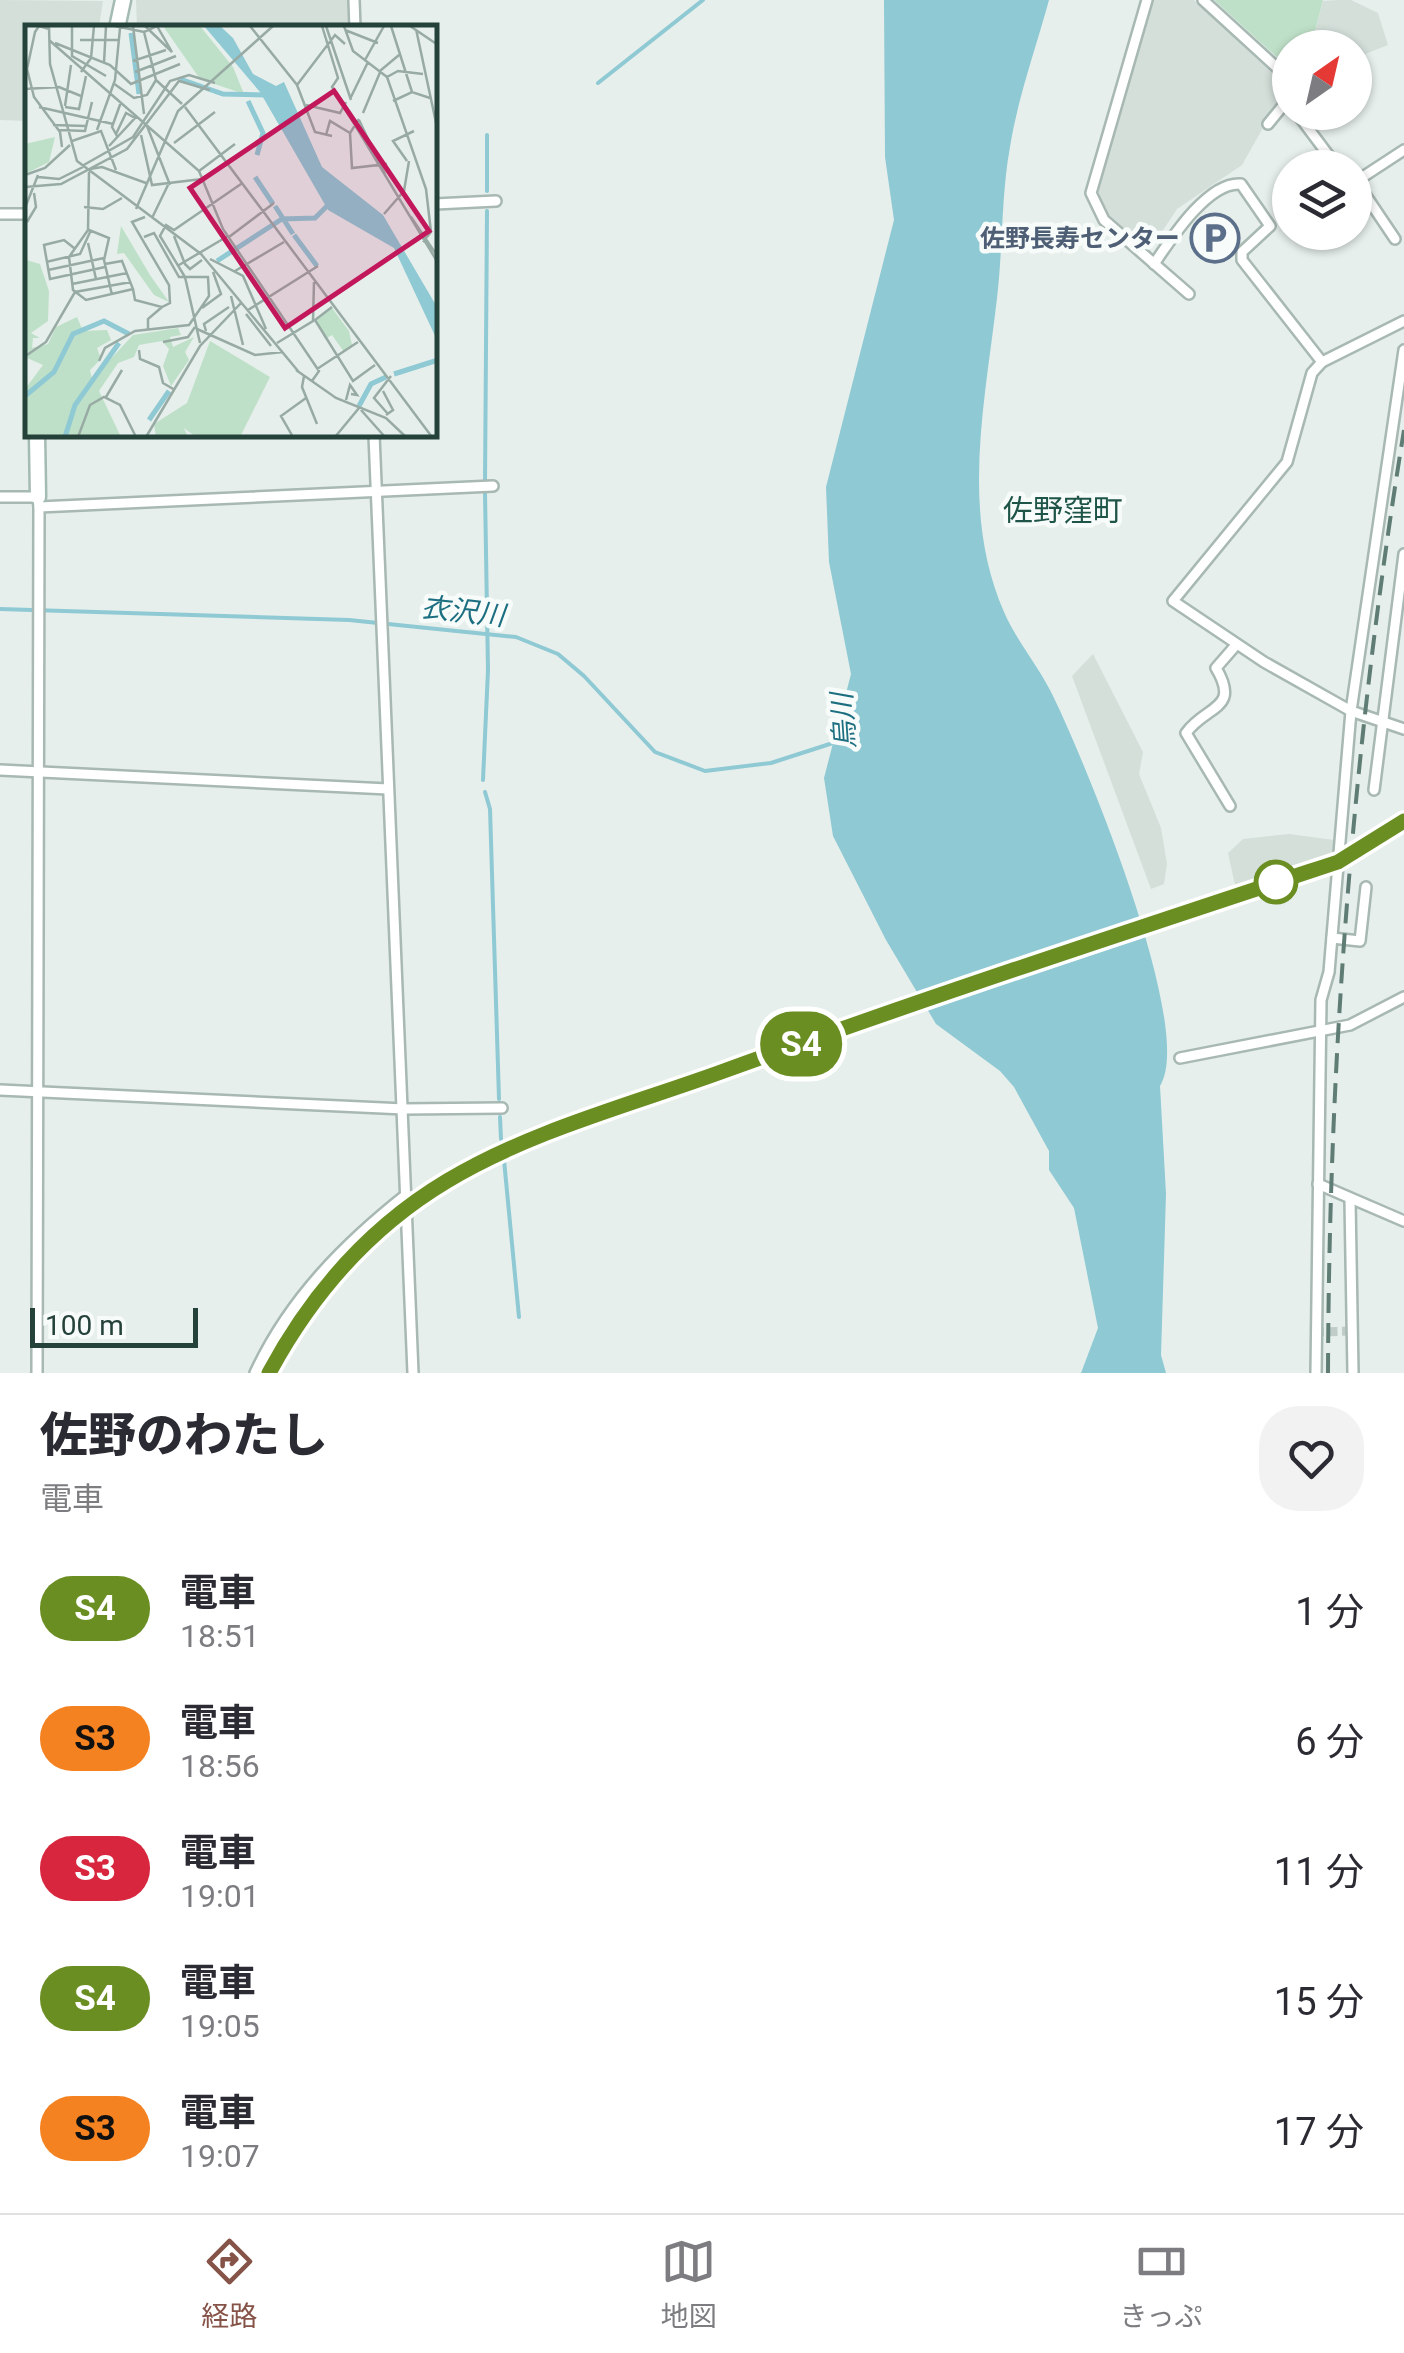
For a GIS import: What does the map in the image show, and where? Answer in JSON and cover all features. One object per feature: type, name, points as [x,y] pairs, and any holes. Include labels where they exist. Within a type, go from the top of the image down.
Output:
[{"type":"street","points":[[118,25],[123,0]]},
{"type":"street","points":[[354,0],[356,25]]},
{"type":"street","points":[[1147,0],[1091,194],[1104,220],[1189,294]]},
{"type":"street","points":[[1202,0],[1272,62]]},
{"type":"street","points":[[1268,124],[1272,120]]},
{"type":"street","points":[[1372,171],[1404,150]]},
{"type":"street","points":[[1154,264],[1198,206],[1234,183],[1241,184],[1270,226],[1242,252],[1242,260],[1322,362]]},
{"type":"street","points":[[438,204],[496,201]]},
{"type":"street","points":[[1372,205],[1395,239]]},
{"type":"street","points":[[1404,321],[1322,362],[1312,374],[1287,462],[1173,596],[1177,608],[1351,711],[1404,728]]},
{"type":"street","points":[[1316,1373],[1319,1030],[1332,938],[1351,711],[1404,350]]},
{"type":"street","points":[[37,438],[41,772],[37,1373]]},
{"type":"street","points":[[374,438],[413,1373]]},
{"type":"street","points":[[0,497],[39,502],[493,486]]},
{"type":"street","points":[[1374,790],[1404,554]]},
{"type":"street","points":[[1230,806],[1186,733],[1224,700],[1226,689],[1216,668],[1236,645]]},
{"type":"street","points":[[0,770],[388,789]]},
{"type":"street","points":[[1332,938],[1360,941],[1366,886]]},
{"type":"street","points":[[1180,1058],[1350,1025],[1404,997]]},
{"type":"street","points":[[0,1090],[404,1109],[502,1108]]},
{"type":"street","points":[[1318,1184],[1404,1222]]},
{"type":"street","points":[[256,1373],[285,1322],[334,1258],[407,1194]]},
{"type":"street","points":[[1350,1200],[1353,1373]]},
{"type":"shaded area","points":[[0,0],[103,1],[99,25],[25,25],[25,121],[0,120]]},
{"type":"shaded area","points":[[136,0],[348,0],[349,25],[137,25]]},
{"type":"shaded area","points":[[1152,0],[1194,0],[1272,72],[1272,112],[1242,165],[1177,209],[1148,253],[1103,213],[1097,183]]},
{"type":"shaded area","points":[[1351,0],[1378,13],[1388,45],[1372,51],[1372,30],[1316,30],[1323,1]]},
{"type":"shaded area","points":[[1093,654],[1143,752],[1139,774],[1161,828],[1167,864],[1164,884],[1151,889],[1072,676]]},
{"type":"shaded area","points":[[1289,834],[1334,840],[1331,866],[1238,899],[1228,853],[1243,839]]},
{"type":"green space","points":[[1214,0],[1323,0],[1315,30],[1272,30],[1272,53]]},
{"type":"water","name":"烏川","points":[[884,0],[1049,0],[1018,110],[1007,166],[999,279],[982,417],[979,496],[991,574],[1004,612],[1048,687],[1089,778],[1132,895],[1163,1010],[1167,1056],[1160,1086],[1166,1194],[1161,1355],[1166,1373],[1081,1373],[1098,1328],[1074,1208],[1049,1170],[1049,1151],[1014,1087],[1000,1071],[936,1024],[886,940],[833,836],[824,778],[851,674],[829,562],[826,487],[894,220],[885,157]]},
{"type":"pier","points":[[1145,924],[1147,929],[920,1006],[917,1002]]},
{"type":"waterway","points":[[598,83],[703,0]]},
{"type":"waterway","points":[[487,135],[487,191]]},
{"type":"waterway","points":[[485,483],[487,211]]},
{"type":"waterway","name":"衣沢川","points":[[483,780],[488,670],[485,493]]},
{"type":"waterway","name":"衣沢川","points":[[0,609],[349,620],[516,637],[558,654],[584,676],[655,752],[705,771],[771,763],[836,742]]},
{"type":"waterway","points":[[485,792],[490,809],[499,1099]]},
{"type":"waterway","points":[[500,1117],[501,1139]]},
{"type":"waterway","points":[[504,1160],[519,1317]]},
{"type":"tunnel","points":[[1315,1332],[1353,1331]]},
{"type":"railway","points":[[1328,1373],[1333,1136],[1347,900],[1371,665],[1404,430]]},
{"type":"railway","points":[[269,1373],[323,1290],[368,1241],[419,1199],[479,1163],[581,1120],[1029,964],[1338,862],[1404,820]]},
{"type":"train","name":"S4","points":[[269,1373],[294,1328],[342,1267],[406,1208],[491,1158],[768,1055],[1338,862],[1404,821]]},
{"type":"place","name":"佐野長寿センター","points":[[1215,238]]},
{"type":"district","name":"佐野窪町","points":[[1063,511]]}]
